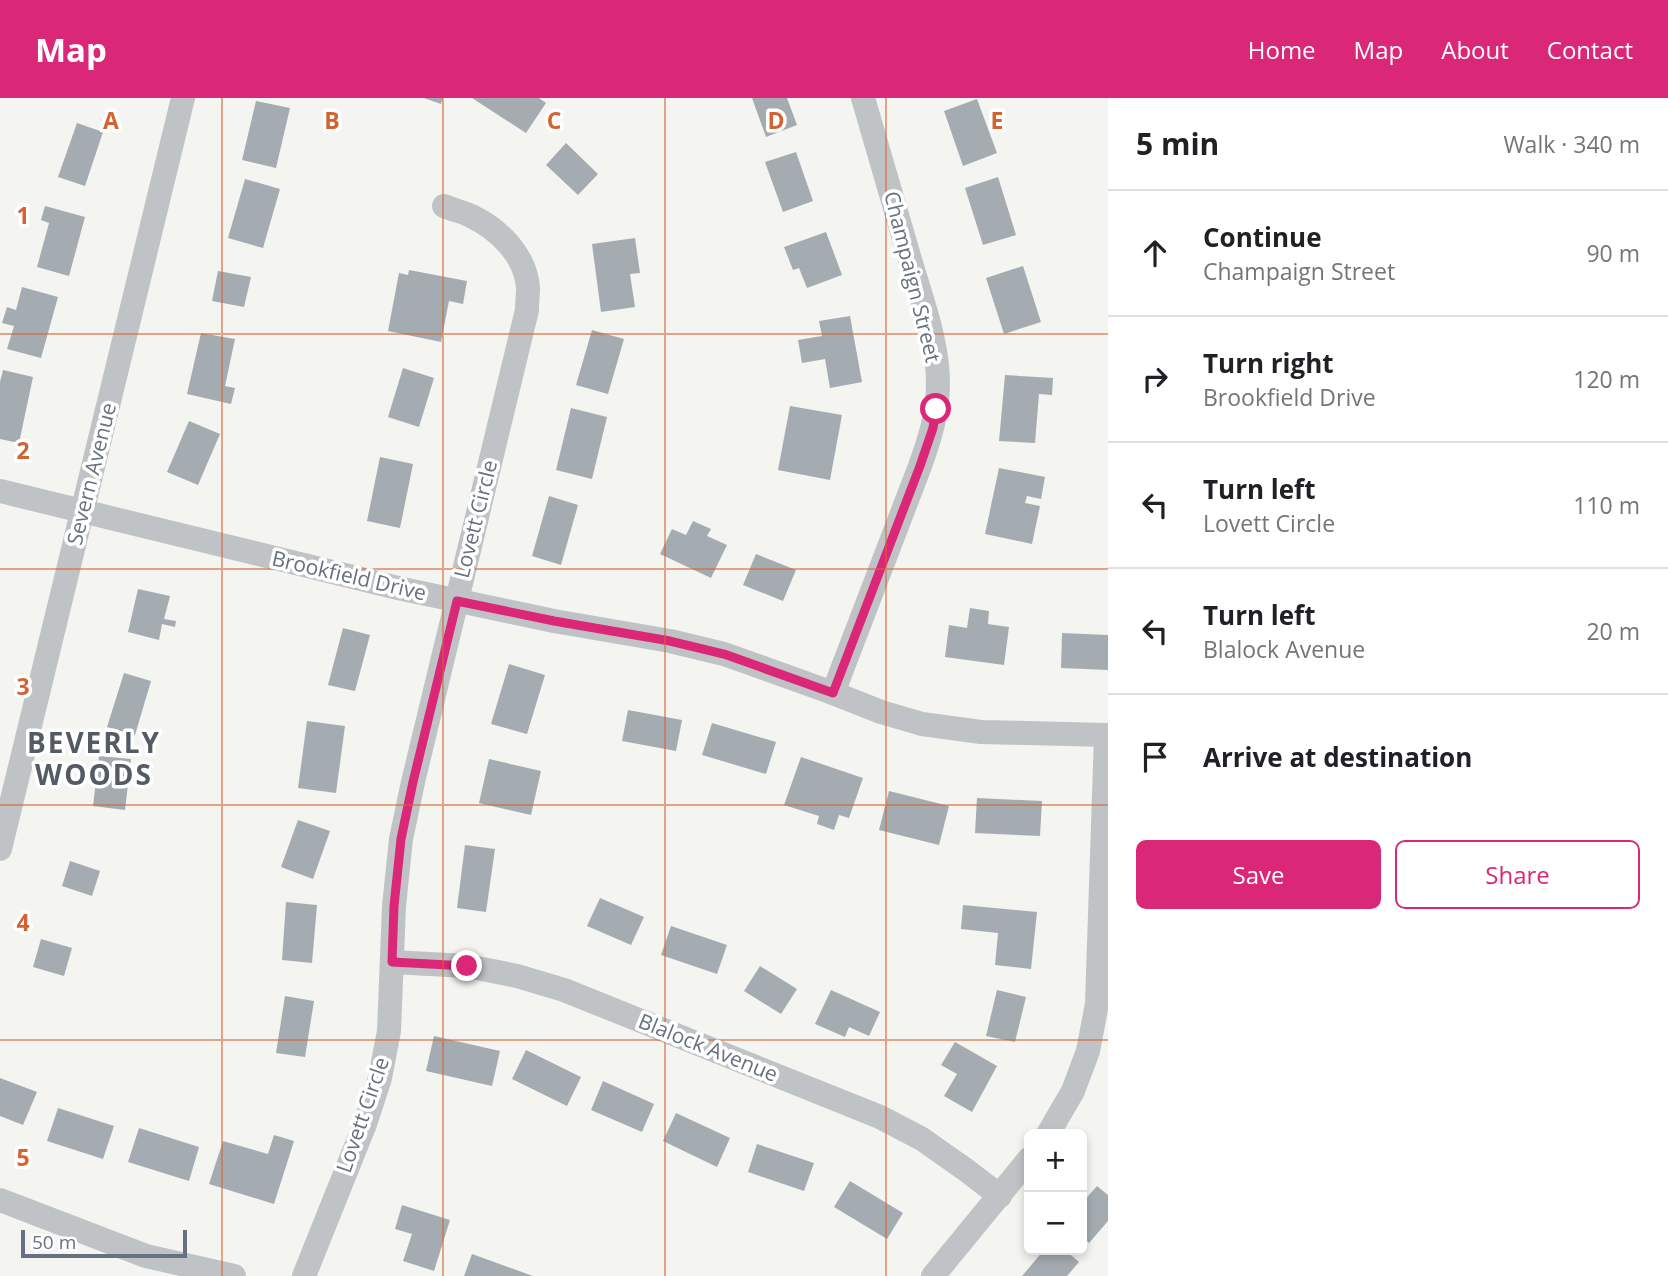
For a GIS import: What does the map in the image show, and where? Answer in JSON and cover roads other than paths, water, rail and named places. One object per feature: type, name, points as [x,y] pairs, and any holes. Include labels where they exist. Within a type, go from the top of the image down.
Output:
[{"type":"street","name":"Severn Avenue","points":[[0,849],[183,98]]},
{"type":"street","name":"Champaign Street","points":[[833,693],[933,428],[938,381],[926,314],[863,98]]},
{"type":"street","name":"Lovett Circle","points":[[304,1276],[365,1124],[380,1078],[389,1031],[394,906],[401,839],[527,310],[526,276],[519,259],[506,240],[471,216],[444,206]]},
{"type":"street","name":"Brookfield Drive","points":[[0,491],[398,588],[724,654],[881,712],[922,724],[981,732],[1107,735]]},
{"type":"street","points":[[1051,1129],[1073,1091],[1088,1051],[1097,1004],[1107,735]]},
{"type":"street","name":"Blalock Avenue","points":[[392,962],[467,966],[517,976],[564,990],[880,1117],[922,1139],[1000,1196]]},
{"type":"street","points":[[933,1276],[1024,1165]]},
{"type":"street","points":[[0,1199],[146,1256],[234,1276]]},
{"type":"district","name":"BEVERLY WOODS","points":[[94,759]]}]
